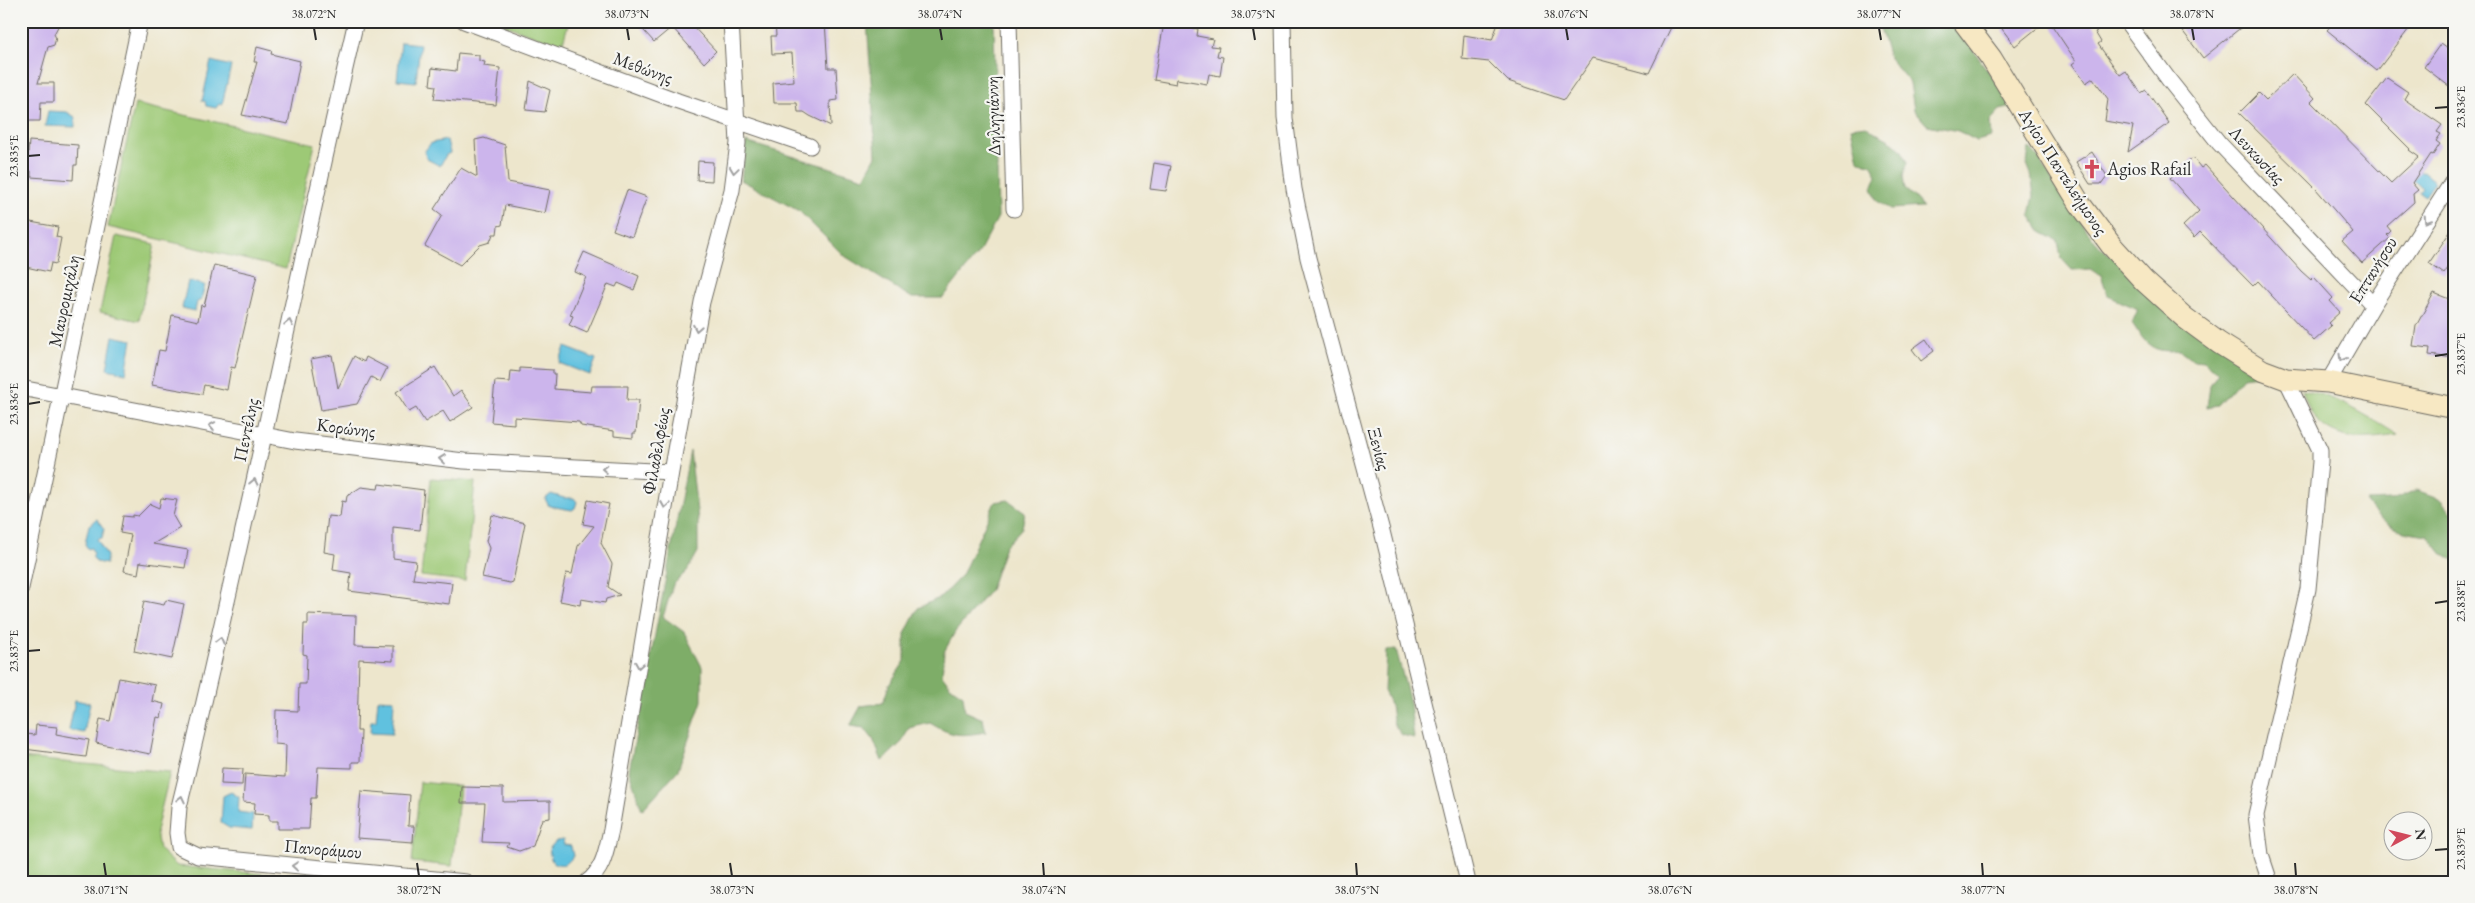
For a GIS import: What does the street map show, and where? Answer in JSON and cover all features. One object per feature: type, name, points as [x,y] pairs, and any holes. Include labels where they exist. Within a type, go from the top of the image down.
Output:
[{"type":"street","name":"Μαυρομιχάλη","points":[[21,588],[63,396],[140,21]]},
{"type":"street","name":"Πεντέλης","points":[[179,847],[177,833],[180,807],[226,615],[356,21]]},
{"type":"street","name":"Μεθώνης","points":[[464,21],[810,146]]},
{"type":"street","name":"Φιλαδελφέως","points":[[587,882],[603,864],[611,830],[671,472],[702,302],[732,190],[738,142],[731,21]]},
{"type":"street","name":"Δηληγιάννη","points":[[1009,21],[1014,209]]},
{"type":"street","name":"Ξενίας","points":[[1283,21],[1285,118],[1294,189],[1308,258],[1382,531],[1468,882]]},
{"type":"street","name":"Αγίου Παντελεήμονος","points":[[1963,21],[1991,58],[2080,204],[2111,245],[2144,281],[2185,318],[2219,343],[2262,370],[2286,379],[2328,382],[2454,408]]},
{"type":"street","name":"Λευκωσίας","points":[[2126,21],[2169,80],[2219,143],[2373,305]]},
{"type":"street","name":"Επτανήσου","points":[[2328,382],[2373,305],[2454,179]]},
{"type":"street","points":[[2270,882],[2261,855],[2256,815],[2308,589],[2320,462],[2320,450],[2286,379]]},
{"type":"street","name":"Κορώνης","points":[[21,388],[264,436],[464,461],[671,472]]},
{"type":"street","name":"Πανοράμου","points":[[179,847],[198,856],[466,882]]},
{"type":"green space","points":[[494,21],[569,21],[562,46]]},
{"type":"green space","points":[[867,21],[994,21],[998,217],[980,251],[943,298],[912,298],[843,255],[799,211],[741,180],[746,142],[864,178],[876,156]]},
{"type":"green space","points":[[1878,21],[1953,21],[2013,107],[2000,110],[1990,121],[1991,137],[1977,141],[1958,131],[1927,125],[1914,110],[1910,83],[1889,58]]},
{"type":"green space","points":[[135,104],[315,144],[286,269],[108,227]]},
{"type":"green space","points":[[1866,125],[1894,143],[1904,154],[1908,162],[1903,176],[1905,189],[1923,207],[1890,209],[1877,201],[1872,188],[1877,175],[1872,165],[1858,160],[1851,127]]},
{"type":"green space","points":[[2029,148],[2041,161],[2062,197],[2098,245],[2258,375],[2243,377],[2218,405],[2207,407],[2210,385],[2218,373],[2204,361],[2193,360],[2180,350],[2170,351],[2156,349],[2151,346],[2141,337],[2132,323],[2138,309],[2108,296],[2101,275],[2090,269],[2072,270],[2061,258],[2058,241],[2041,232],[2030,215],[2034,196],[2031,174],[2027,164]]},
{"type":"green space","points":[[116,236],[155,244],[139,321],[100,312]]},
{"type":"green space","points":[[2302,390],[2340,402],[2398,435],[2354,438],[2333,432],[2315,418]]},
{"type":"green space","points":[[690,451],[698,520],[698,552],[687,571],[673,585],[663,617],[684,632],[702,667],[702,701],[678,770],[642,810],[629,771]]},
{"type":"green space","points":[[431,478],[475,482],[465,581],[421,576]]},
{"type":"green space","points":[[2416,490],[2441,499],[2454,515],[2454,560],[2441,552],[2428,535],[2392,527],[2379,517],[2365,501],[2392,500]]},
{"type":"green space","points":[[1008,500],[1025,512],[1022,528],[1005,546],[990,590],[955,632],[944,652],[942,675],[951,687],[963,695],[965,711],[983,719],[986,732],[957,734],[945,731],[930,723],[909,728],[902,742],[882,761],[873,739],[864,728],[850,726],[861,706],[883,703],[889,685],[905,661],[905,634],[918,608],[941,597],[962,575],[995,502]]},
{"type":"green space","points":[[1396,649],[1410,703],[1414,738],[1402,735],[1394,725],[1391,706],[1384,691],[1386,650]]},
{"type":"green space","points":[[21,758],[170,772],[156,831],[159,849],[177,866],[296,877],[294,882],[21,882]]},
{"type":"green space","points":[[420,782],[460,786],[452,866],[412,862]]},
{"type":"water","points":[[401,42],[420,44],[416,82],[397,80]]},
{"type":"water","points":[[211,61],[231,66],[222,105],[219,104],[216,108],[206,106],[205,101],[202,101]]},
{"type":"water","points":[[48,111],[67,112],[75,117],[75,127],[45,126]]},
{"type":"water","points":[[447,140],[450,153],[446,155],[440,166],[427,159],[424,152],[431,143]]},
{"type":"water","points":[[2419,169],[2435,182],[2425,196],[2419,192],[2422,188],[2411,178]]},
{"type":"water","points":[[188,281],[205,285],[201,300],[197,302],[195,311],[182,308]]},
{"type":"water","points":[[113,336],[132,340],[126,373],[107,369]]},
{"type":"water","points":[[565,347],[596,359],[590,375],[559,363]]},
{"type":"water","points":[[551,494],[564,498],[574,498],[577,502],[575,508],[572,510],[549,506],[545,499]]},
{"type":"water","points":[[97,519],[104,529],[102,538],[97,539],[107,556],[106,564],[96,562],[92,556],[94,554],[91,548],[88,549],[85,544],[89,525]]},
{"type":"water","points":[[378,699],[394,700],[392,734],[370,733],[371,721],[376,721]]},
{"type":"water","points":[[75,700],[90,703],[84,733],[69,730]]},
{"type":"water","points":[[231,792],[239,797],[238,812],[253,814],[252,830],[229,828],[221,823],[223,796]]},
{"type":"water","points":[[563,840],[564,845],[571,846],[573,856],[566,864],[560,864],[551,860],[549,849],[556,841]]},
{"type":"building","points":[[21,21],[61,21],[54,34],[56,38],[54,45],[48,47],[38,83],[54,83],[54,102],[41,102],[40,121],[21,121]]},
{"type":"building","points":[[635,21],[688,21],[716,51],[704,63],[672,27],[654,42]]},
{"type":"building","points":[[775,21],[825,21],[828,68],[836,68],[838,100],[830,101],[831,126],[804,112],[798,112],[797,103],[774,103],[773,83],[794,81],[792,53],[772,54],[771,36],[776,36]]},
{"type":"building","points":[[1499,21],[1674,21],[1649,73],[1593,58],[1564,100],[1508,81],[1489,62],[1462,59],[1464,35],[1492,40]]},
{"type":"building","points":[[2012,21],[2046,21],[2015,46],[2002,29]]},
{"type":"building","points":[[2049,21],[2091,21],[2101,42],[2098,44],[2120,75],[2126,71],[2141,93],[2146,90],[2169,123],[2128,152],[2133,126],[2105,121],[2108,99],[2093,78],[2086,83],[2072,64],[2076,61]]},
{"type":"building","points":[[2190,21],[2249,21],[2203,58],[2181,29]]},
{"type":"building","points":[[2335,21],[2415,21],[2377,71],[2327,30]]},
{"type":"building","points":[[1164,23],[1198,29],[1197,36],[1213,39],[1211,46],[1219,47],[1217,56],[1223,57],[1220,76],[1209,74],[1207,84],[1177,79],[1176,84],[1154,80]]},
{"type":"building","points":[[2441,43],[2454,52],[2454,90],[2424,67]]},
{"type":"building","points":[[257,47],[272,51],[271,54],[300,61],[288,124],[242,115],[257,62],[254,62]]},
{"type":"building","points":[[458,53],[479,55],[479,61],[485,62],[484,66],[500,68],[496,105],[434,99],[436,86],[430,85],[432,68],[456,71]]},
{"type":"building","points":[[2293,74],[2315,98],[2311,102],[2391,183],[2419,157],[2409,150],[2366,105],[2387,78],[2408,92],[2404,99],[2442,125],[2437,132],[2441,134],[2436,141],[2440,144],[2412,183],[2418,190],[2413,194],[2414,202],[2387,226],[2391,231],[2387,235],[2390,238],[2362,263],[2342,241],[2353,232],[2316,189],[2239,113],[2259,93],[2266,100]]},
{"type":"building","points":[[530,81],[550,90],[545,112],[526,110]]},
{"type":"building","points":[[484,138],[505,145],[508,182],[550,190],[545,213],[505,205],[502,225],[498,226],[497,234],[493,234],[490,242],[480,245],[460,265],[425,246],[442,215],[434,209],[461,168],[477,177],[475,140]]},
{"type":"building","points":[[29,141],[78,145],[77,165],[74,165],[73,180],[31,177],[31,171],[27,170]]},
{"type":"building","name":"Agios Rafail","points":[[2092,152],[2107,176],[2101,184],[2090,184],[2076,162]]},
{"type":"building","points":[[2193,158],[2201,168],[2205,165],[2301,271],[2311,280],[2314,277],[2333,298],[2330,301],[2340,312],[2328,323],[2331,326],[2314,341],[2258,281],[2253,286],[2200,232],[2194,238],[2183,226],[2199,211],[2170,178]]},
{"type":"building","points":[[698,161],[713,162],[712,181],[697,180]]},
{"type":"building","points":[[1154,163],[1171,166],[1166,191],[1150,189]]},
{"type":"building","points":[[627,190],[647,197],[632,237],[613,230]]},
{"type":"building","points":[[25,221],[58,227],[56,237],[61,238],[56,264],[51,263],[49,272],[21,266],[21,242]]},
{"type":"building","points":[[2454,226],[2454,259],[2444,274],[2429,263]]},
{"type":"building","points":[[584,252],[639,276],[634,290],[618,283],[616,287],[608,284],[587,333],[569,325],[573,316],[570,315],[586,277],[575,272]]},
{"type":"building","points":[[214,265],[257,275],[235,368],[231,367],[227,390],[204,385],[202,394],[152,385],[159,350],[165,351],[172,315],[198,321],[201,305],[204,306]]},
{"type":"building","points":[[2434,293],[2454,301],[2454,358],[2429,355],[2430,348],[2413,346],[2416,326]]},
{"type":"building","points":[[1926,339],[1934,351],[1921,361],[1912,349]]},
{"type":"building","points":[[332,355],[338,388],[354,356],[364,362],[366,357],[387,368],[380,382],[371,377],[357,404],[321,410],[311,359]]},
{"type":"building","points":[[435,367],[453,396],[461,390],[473,407],[450,422],[443,411],[425,422],[416,408],[409,412],[396,392]]},
{"type":"building","points":[[520,368],[553,370],[553,374],[555,374],[554,389],[591,392],[592,386],[628,386],[627,400],[639,400],[636,433],[633,433],[633,438],[614,436],[614,431],[581,426],[579,422],[514,417],[514,424],[491,422],[495,381],[510,382],[511,371],[520,372]]},
{"type":"building","points":[[379,484],[424,490],[420,530],[393,527],[393,558],[416,561],[413,579],[452,583],[449,604],[349,591],[351,573],[333,570],[335,554],[324,552],[328,516],[340,517],[342,501],[346,502],[347,496],[361,487],[378,489]]},
{"type":"building","points":[[161,498],[177,500],[173,516],[180,528],[153,544],[188,550],[185,568],[140,562],[138,574],[124,571],[131,535],[120,533],[123,516],[138,516],[150,504],[159,508]]},
{"type":"building","points":[[588,500],[609,504],[601,543],[612,564],[608,587],[620,595],[606,599],[605,603],[581,599],[580,605],[560,601],[566,573],[572,574],[578,546],[594,526],[583,524]]},
{"type":"building","points":[[492,515],[525,523],[513,582],[510,583],[482,577],[489,548],[486,541]]},
{"type":"building","points":[[166,600],[184,604],[172,659],[134,651],[144,601],[164,605]]},
{"type":"building","points":[[308,614],[356,616],[355,645],[393,646],[393,661],[359,659],[357,731],[361,731],[360,762],[352,762],[352,768],[318,767],[316,798],[311,798],[309,829],[278,829],[278,821],[269,821],[269,815],[254,814],[255,803],[243,802],[245,774],[285,777],[286,745],[275,744],[276,710],[298,711],[299,684],[306,684],[307,655],[303,654],[304,624],[308,624]]},
{"type":"building","points":[[119,678],[155,685],[152,701],[164,704],[161,718],[157,717],[150,754],[96,743],[100,719],[110,721]]},
{"type":"building","points":[[36,725],[57,727],[56,734],[89,740],[86,757],[24,749],[26,734],[35,735]]},
{"type":"building","points":[[222,768],[243,769],[242,785],[221,784]]},
{"type":"building","points":[[462,787],[503,788],[503,802],[550,801],[550,818],[542,819],[533,846],[519,851],[507,847],[509,843],[482,842],[485,803],[461,803]]},
{"type":"building","points":[[361,791],[410,795],[408,826],[414,826],[413,842],[357,838]]},
{"type":"place","name":"Agios Rafail","points":[[2092,169]]}]
